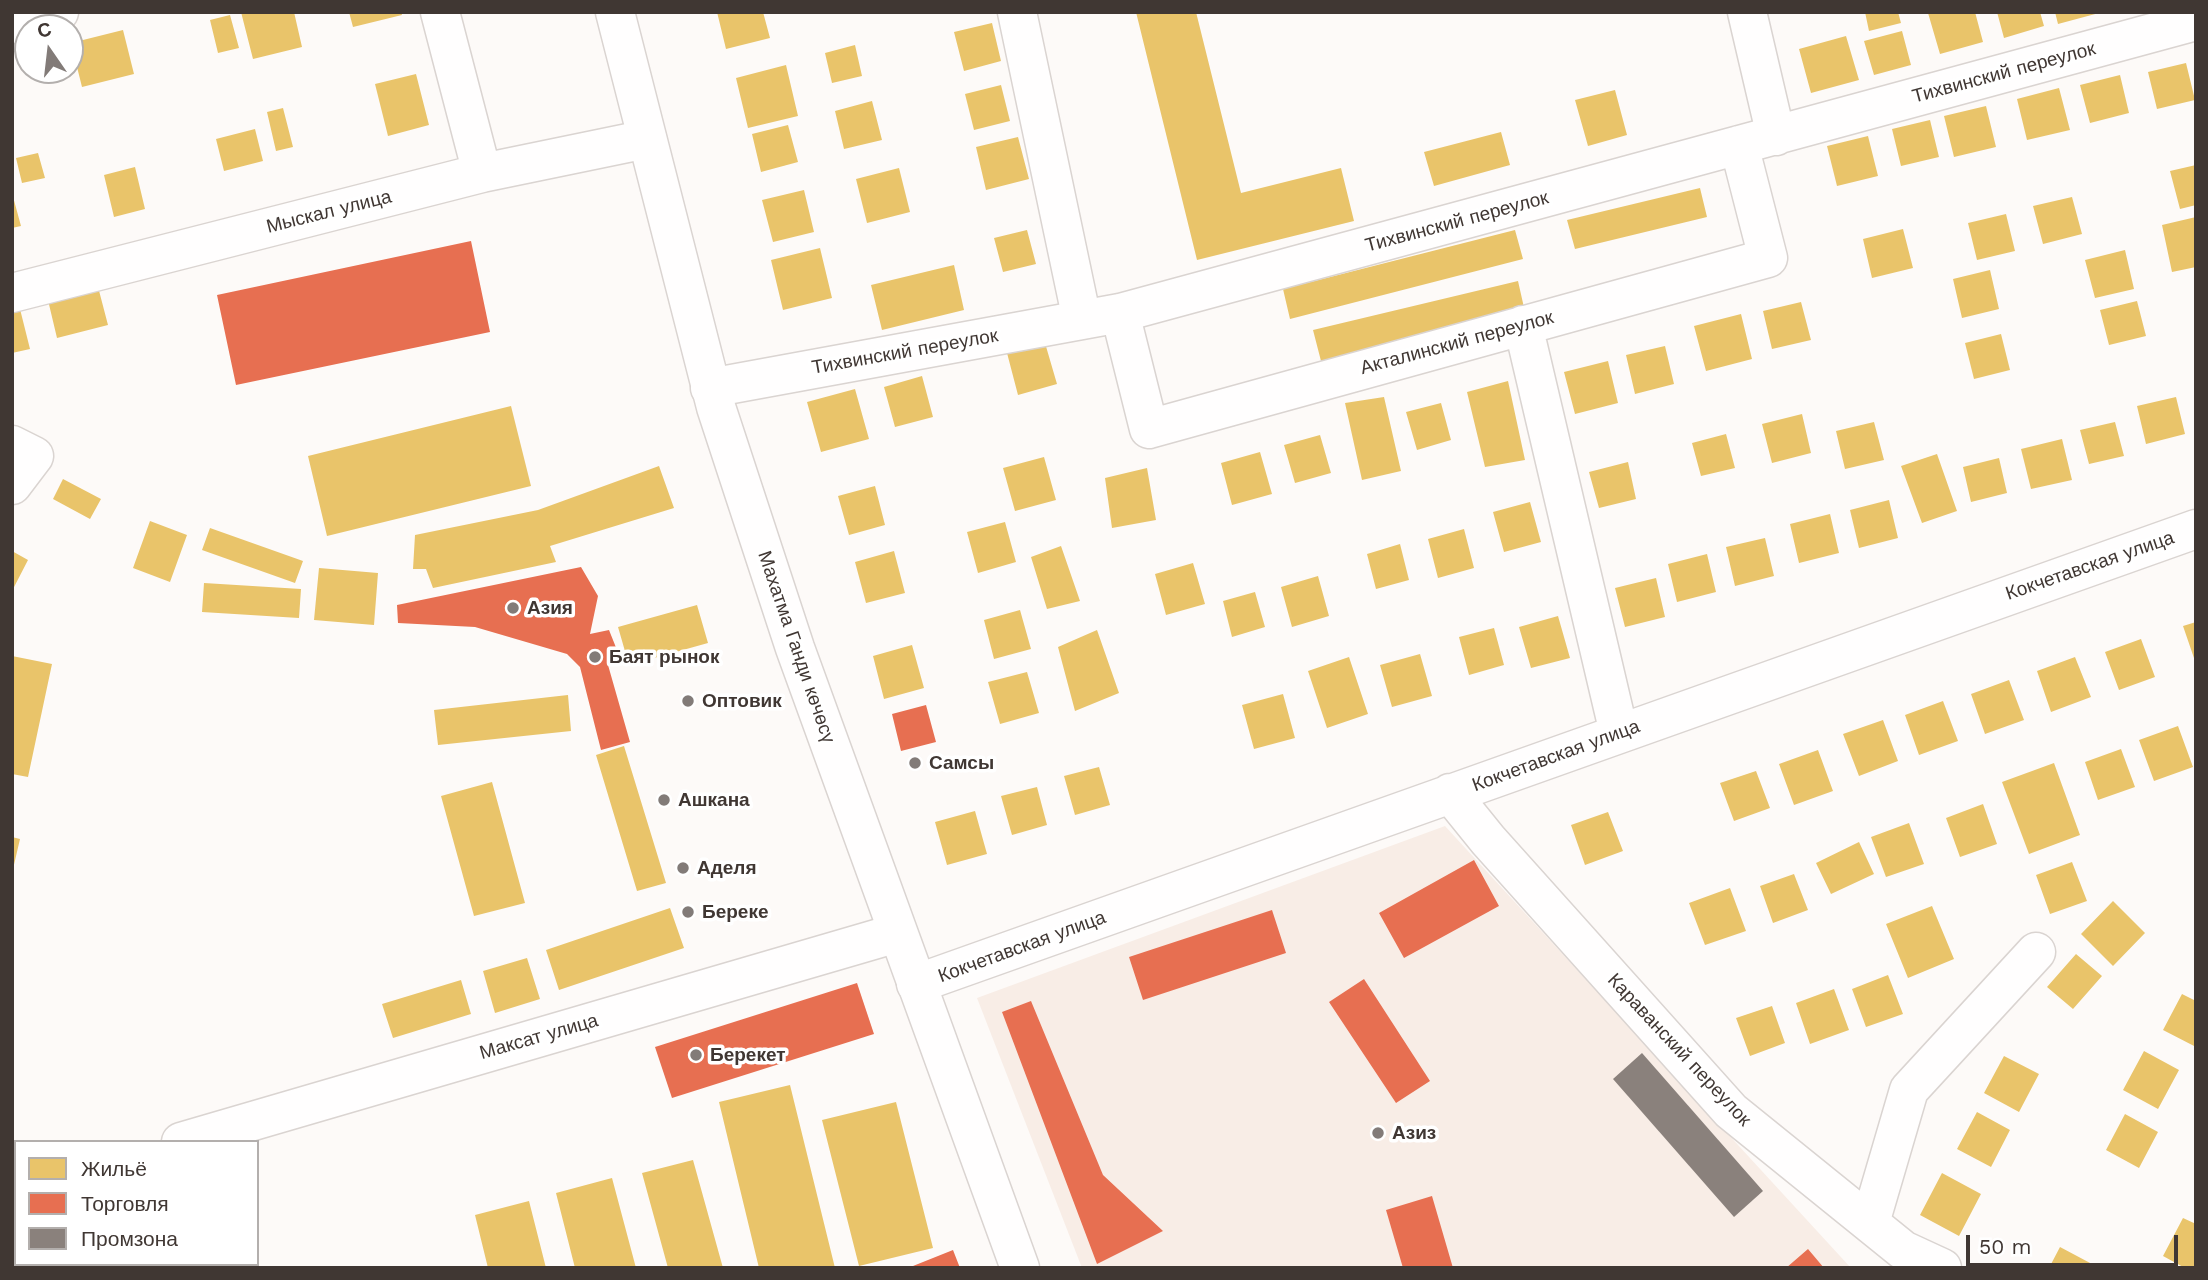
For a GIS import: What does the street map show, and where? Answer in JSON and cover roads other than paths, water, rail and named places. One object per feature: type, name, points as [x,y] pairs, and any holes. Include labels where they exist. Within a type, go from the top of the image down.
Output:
[{"type":"street","points":[[12,24],[59,12]]},
{"type":"street","points":[[440,12],[482,173]]},
{"type":"street","name":"Махатма Ганди көчөсү","points":[[615,12],[710,388],[795,648],[1020,1268]]},
{"type":"street","points":[[1017,12],[1082,320]]},
{"type":"street","points":[[1747,12],[1776,136]]},
{"type":"street","name":"Тихвинский переулок","points":[[710,388],[1120,313],[2196,21]]},
{"type":"street","name":"Мыскал улица","points":[[12,293],[482,173],[647,139]]},
{"type":"street","name":"Акталинский переулок","points":[[1120,313],[1149,429],[1768,258],[1739,145]]},
{"type":"street","points":[[1523,325],[1619,733]]},
{"type":"street","name":"Кокчетавская улица","points":[[916,984],[2196,529]]},
{"type":"street","name":"Караванский переулок","points":[[1451,793],[1488,840],[1731,1111],[1903,1250],[1942,1268]]},
{"type":"street","name":"Максат улица","points":[[188,1140],[897,933]]},
{"type":"street","points":[[1870,1223],[1909,1090],[2036,952]]},
{"type":"place","name":"Азия","points":[[513,608]]},
{"type":"place","name":"Баят рынок","points":[[595,657]]},
{"type":"place","name":"Оптовик","points":[[688,701]]},
{"type":"place","name":"Самсы","points":[[915,763]]},
{"type":"place","name":"Ашкана","points":[[664,800]]},
{"type":"place","name":"Аделя","points":[[683,868]]},
{"type":"place","name":"Береке","points":[[688,912]]},
{"type":"place","name":"Берекет","points":[[696,1055]]},
{"type":"place","name":"Азиз","points":[[1378,1133]]}]
